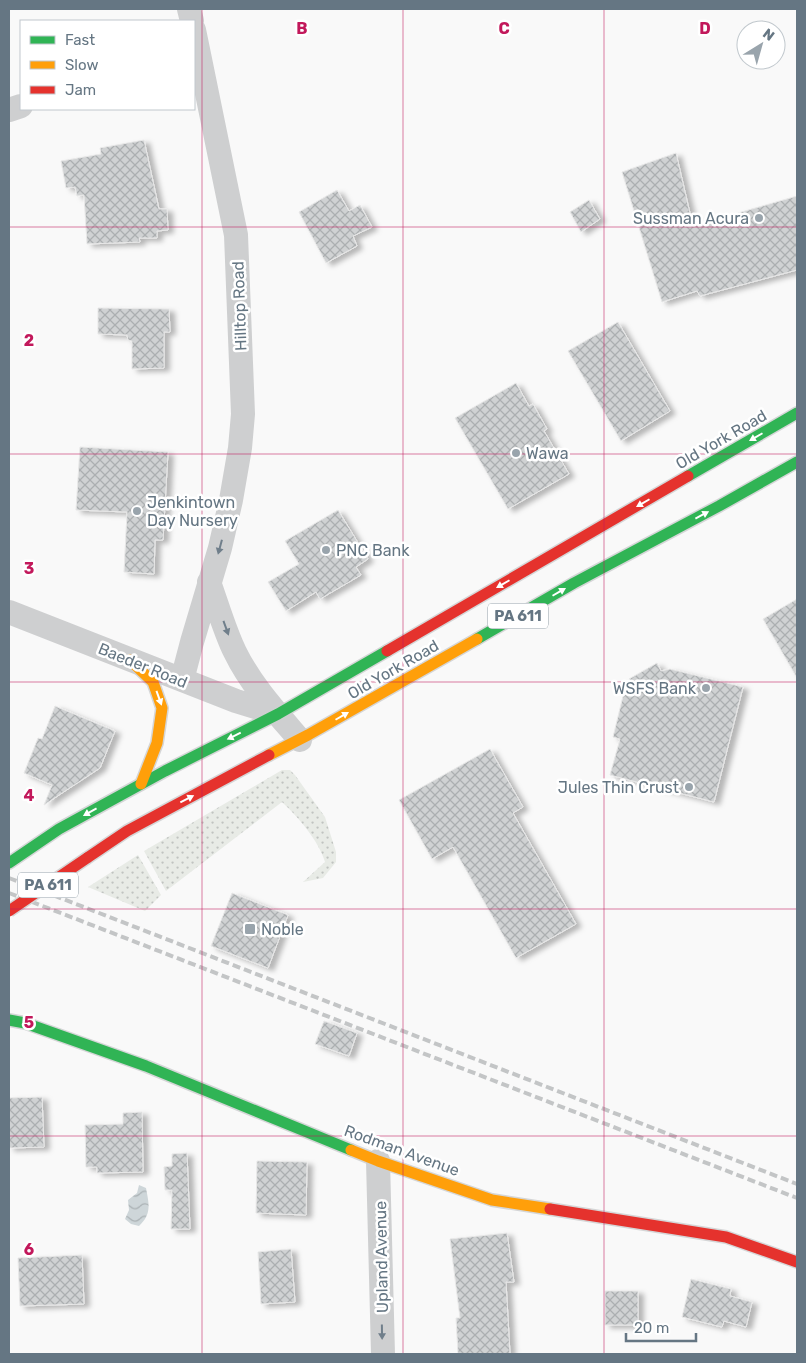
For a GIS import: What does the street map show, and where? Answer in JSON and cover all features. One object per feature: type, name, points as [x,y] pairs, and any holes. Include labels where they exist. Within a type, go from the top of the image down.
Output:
[{"type":"main road","name":"Old York Road","points":[[9,862],[59,829],[140,784],[278,714],[797,413]]},
{"type":"main road","name":"Old York Road","points":[[9,911],[127,831],[160,812],[300,740],[574,583],[797,462]]},
{"type":"main road","points":[[130,660],[153,682],[162,708],[158,743],[140,784]]},
{"type":"main road","name":"Rodman Avenue","points":[[9,1020],[26,1023],[146,1066],[378,1160],[492,1200],[726,1237],[797,1262]]},
{"type":"street","name":"Hilltop Road","points":[[182,680],[229,510],[240,448],[243,414],[236,236],[196,54]]},
{"type":"street","points":[[209,582],[234,651],[248,676],[300,740]]},
{"type":"street","name":"Baeder Road","points":[[9,612],[236,701],[278,714]]},
{"type":"street","name":"Upland Avenue","points":[[378,1160],[383,1354]]},
{"type":"shaded area","points":[[282,770],[290,770],[295,775],[325,817],[336,852],[336,862],[323,878],[303,882],[325,862],[318,846],[307,830],[282,802],[166,891],[144,851]]},
{"type":"shaded area","points":[[138,855],[161,895],[145,911],[88,887]]},
{"type":"water","points":[[139,1185],[146,1188],[149,1204],[148,1213],[139,1226],[131,1224],[125,1219],[129,1210],[128,1200],[137,1193]]},
{"type":"building","points":[[144,140],[159,209],[167,209],[168,230],[157,231],[157,238],[139,238],[140,242],[87,244],[84,195],[77,196],[75,187],[66,188],[61,161],[101,154],[100,148]]},
{"type":"building","name":"Sussman Acura","points":[[676,153],[693,226],[797,196],[797,270],[700,296],[697,291],[662,302],[622,172]]},
{"type":"building","points":[[337,190],[349,211],[360,205],[372,227],[353,236],[357,246],[326,263],[299,212]]},
{"type":"building","points":[[589,200],[600,219],[581,232],[570,212]]},
{"type":"building","points":[[98,308],[169,309],[170,332],[164,332],[164,368],[132,369],[132,341],[128,340],[127,335],[98,334]]},
{"type":"building","points":[[618,322],[670,411],[621,441],[568,351]]},
{"type":"building","name":"Wawa","points":[[516,383],[529,406],[533,404],[547,429],[544,431],[569,474],[508,509],[455,418]]},
{"type":"building","name":"Jenkintown Day Nursery","points":[[80,447],[168,452],[163,540],[155,540],[154,574],[124,572],[127,512],[76,510]]},
{"type":"building","name":"PNC Bank","points":[[338,510],[368,559],[356,567],[361,575],[320,599],[316,592],[286,611],[268,582],[299,564],[285,541]]},
{"type":"building","points":[[797,599],[797,678],[763,619]]},
{"type":"building","points":[[657,663],[661,671],[670,669],[743,687],[714,802],[610,775],[620,739],[613,737],[623,696],[635,689],[629,679]]},
{"type":"building","points":[[55,706],[115,731],[100,768],[44,805],[52,785],[24,773],[38,738],[42,739]]},
{"type":"building","points":[[490,749],[523,807],[513,813],[576,924],[516,958],[453,847],[432,859],[399,800]]},
{"type":"building","points":[[232,893],[288,915],[268,968],[211,946]]},
{"type":"building","points":[[324,1021],[357,1033],[349,1056],[315,1044]]},
{"type":"building","points":[[42,1097],[44,1147],[9,1148],[9,1098]]},
{"type":"building","points":[[142,1112],[143,1172],[97,1173],[97,1167],[86,1167],[85,1125],[123,1124],[123,1113]]},
{"type":"building","points":[[187,1153],[190,1229],[171,1229],[172,1190],[165,1190],[164,1167],[172,1166],[172,1154]]},
{"type":"building","points":[[257,1161],[307,1162],[306,1215],[256,1213]]},
{"type":"building","points":[[507,1233],[514,1282],[506,1282],[510,1354],[458,1354],[456,1318],[460,1318],[450,1239]]},
{"type":"building","points":[[291,1249],[295,1302],[261,1304],[258,1252]]},
{"type":"building","points":[[82,1255],[84,1304],[20,1306],[18,1258]]},
{"type":"building","points":[[691,1279],[731,1289],[730,1296],[752,1302],[746,1327],[724,1321],[722,1327],[682,1317]]},
{"type":"building","points":[[605,1291],[638,1291],[638,1325],[605,1325]]},
{"type":"railway","points":[[9,878],[797,1184]]},
{"type":"railway","points":[[9,893],[797,1198]]},
{"type":"traffic: fast","points":[[688,476],[797,413]]},
{"type":"traffic: fast","points":[[477,639],[574,583],[797,462]]},
{"type":"traffic: fast","points":[[9,863],[59,829],[165,771],[278,714],[387,651]]},
{"type":"traffic: fast","points":[[9,1020],[25,1023],[146,1066],[351,1150]]},
{"type":"traffic: slow","points":[[269,755],[308,735],[477,639]]},
{"type":"traffic: slow","points":[[130,660],[153,682],[162,708],[157,743],[141,784]]},
{"type":"traffic: slow","points":[[351,1150],[492,1200],[550,1209]]},
{"type":"traffic: jam","points":[[387,651],[688,476]]},
{"type":"traffic: jam","points":[[87,858],[127,831],[269,755]]},
{"type":"traffic: jam","points":[[9,911],[87,858]]},
{"type":"traffic: jam","points":[[550,1209],[726,1237],[797,1262]]},
{"type":"place","name":"Sussman Acura","points":[[759,218]]},
{"type":"place","name":"Wawa","points":[[516,453]]},
{"type":"place","name":"Jenkintown Day Nursery","points":[[137,511]]},
{"type":"place","name":"PNC Bank","points":[[326,550]]},
{"type":"place","name":"WSFS Bank","points":[[706,688]]},
{"type":"place","name":"Jules Thin Crust","points":[[689,787]]},
{"type":"place","name":"Noble","points":[[250,929]]}]
